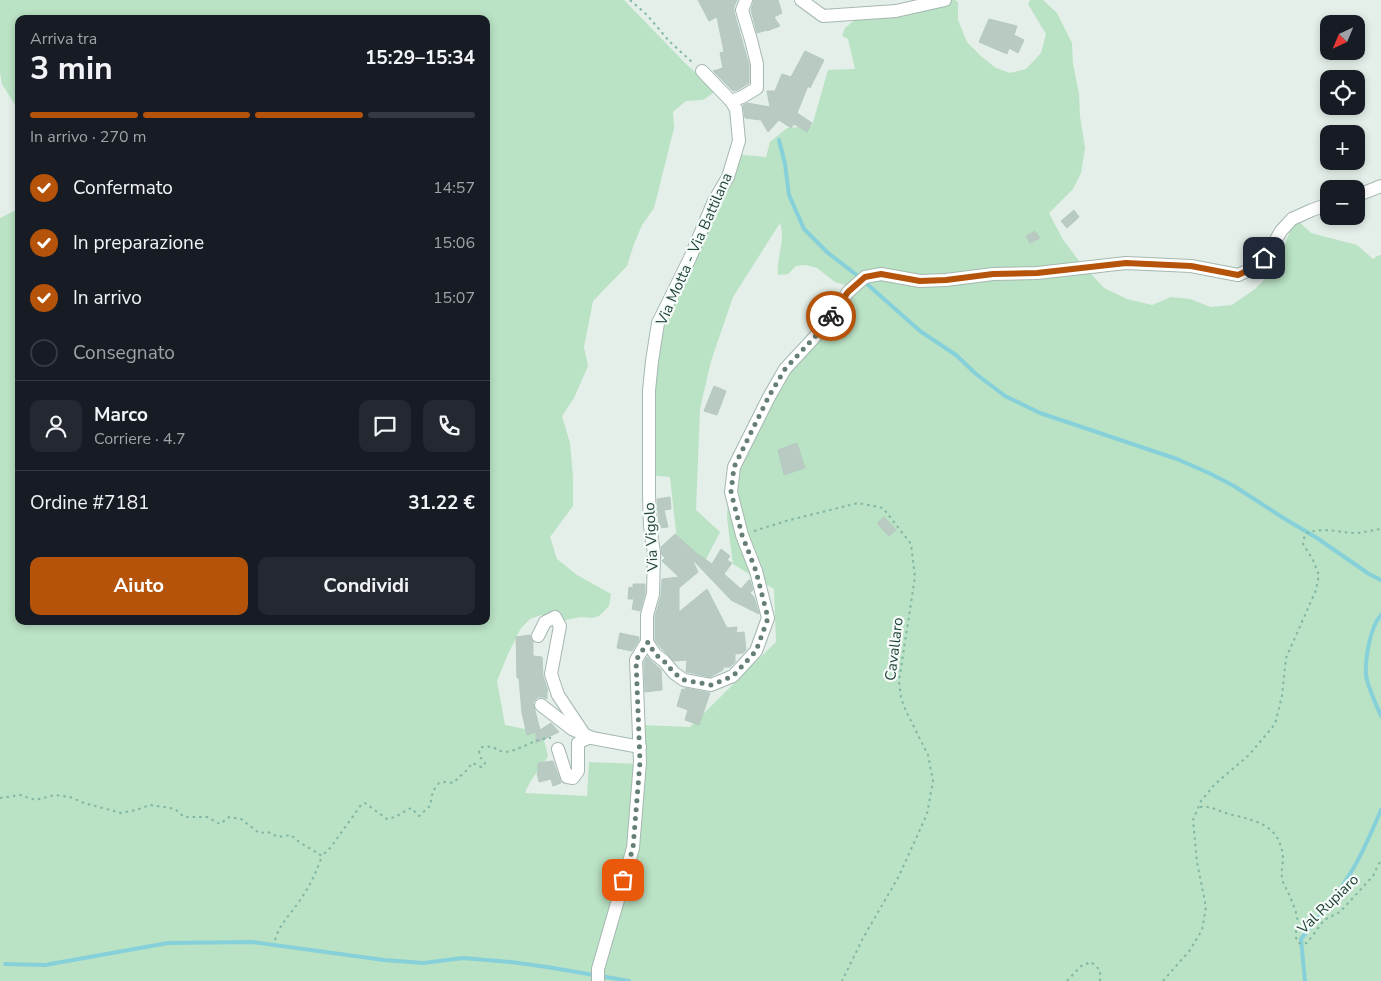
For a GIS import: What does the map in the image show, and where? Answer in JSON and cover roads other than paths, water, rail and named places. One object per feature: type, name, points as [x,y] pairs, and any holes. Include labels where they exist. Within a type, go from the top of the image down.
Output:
[{"type":"street","points":[[702,72],[730,101],[742,98],[757,88],[757,64],[742,10],[746,0]]},
{"type":"street","points":[[801,0],[823,16],[896,12],[945,0]]},
{"type":"street","name":"Via Motta - Via Battilana","points":[[649,430],[650,384],[658,324],[690,258],[714,201],[728,177],[739,141],[736,109],[730,101]]},
{"type":"street","points":[[1365,192],[1381,186]]},
{"type":"street","points":[[598,981],[598,969],[633,848],[640,762],[636,660],[648,642],[655,654],[684,680],[711,685],[733,676],[756,651],[768,618],[756,571],[742,535],[731,492],[734,467],[769,396],[785,369],[823,328],[848,292],[865,277],[881,274],[920,281],[946,280],[993,274],[1037,273],[1126,263],[1191,266],[1238,275],[1258,266],[1281,231],[1292,219],[1320,207]]},
{"type":"street","name":"Via Vigolo","points":[[648,642],[647,615],[653,594],[654,553],[650,526],[649,430]]},
{"type":"street","points":[[538,636],[545,622],[555,617],[560,626],[551,674],[558,695],[587,736]]},
{"type":"street","points":[[542,705],[572,729],[587,736],[640,747]]},
{"type":"street","points":[[557,744],[567,777],[573,778],[578,771],[578,743],[587,736]]},
{"type":"waterway","points":[[779,140],[785,164],[789,195],[804,229],[828,253],[858,276],[920,331],[956,355],[976,374],[1005,396],[1040,413],[1177,459],[1209,473],[1234,486],[1381,580]]},
{"type":"waterway","points":[[1381,615],[1371,635],[1366,668],[1368,684],[1381,716]]},
{"type":"waterway","points":[[1305,981],[1301,939],[1343,885],[1353,869],[1381,810]]},
{"type":"waterway","points":[[5,964],[45,965],[168,943],[252,942],[384,960],[423,963],[463,958],[511,962],[629,981]]}]
